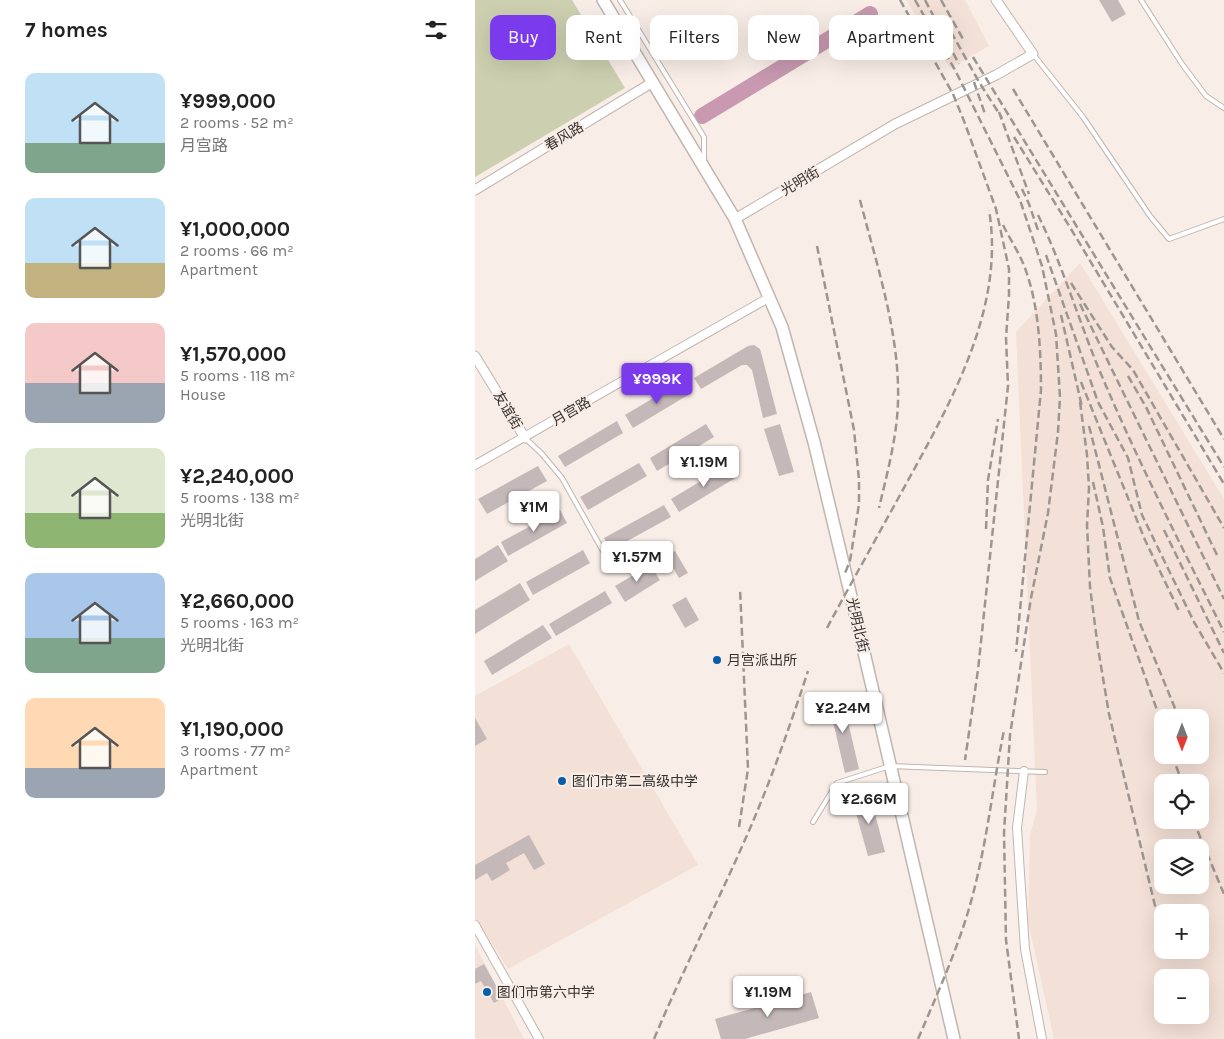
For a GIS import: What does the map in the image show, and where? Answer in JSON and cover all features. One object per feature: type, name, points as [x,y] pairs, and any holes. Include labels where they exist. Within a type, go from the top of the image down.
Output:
[{"type":"main road","points":[[603,0],[735,219]]},
{"type":"main road","name":"光明北街","points":[[735,219],[782,327],[814,442],[954,1039]]},
{"type":"street","points":[[996,0],[1033,54]]},
{"type":"street","name":"光明街","points":[[735,219],[895,124],[953,94],[986,80],[1033,54]]},
{"type":"street","name":"春风路","points":[[475,190],[653,82]]},
{"type":"street","name":"月宫路","points":[[475,465],[770,297]]},
{"type":"street","name":"友谊街","points":[[475,356],[525,438]]},
{"type":"street","points":[[1024,771],[1017,828],[1025,949],[1042,1039]]},
{"type":"street","points":[[475,925],[539,1039]]},
{"type":"lane","points":[[619,0],[704,137],[703,167]]},
{"type":"lane","points":[[1141,0],[1191,77],[1206,96],[1224,108]]},
{"type":"lane","points":[[1033,54],[1083,117],[1150,216],[1169,239],[1224,219]]},
{"type":"lane","points":[[525,438],[562,478],[603,551]]},
{"type":"lane","points":[[813,822],[837,783],[890,766],[1045,772]]},
{"type":"shaded area","points":[[906,0],[965,0],[989,46],[950,68],[945,60],[953,60],[953,15],[916,15]]},
{"type":"shaded area","points":[[1080,263],[1224,499],[1224,1039],[1054,1039],[1028,921],[1030,835],[1037,810],[1016,332]]},
{"type":"shaded area","name":"图们市第二高级中学","points":[[569,644],[698,865],[508,969],[478,921],[475,920],[475,696]]},
{"type":"shaded area","name":"图们市第六中学","points":[[475,945],[524,1039],[475,1039]]},
{"type":"green space","points":[[475,0],[572,0],[581,15],[566,15],[566,60],[608,60],[625,88],[475,177]]},
{"type":"building","points":[[1099,0],[1118,0],[1126,14],[1112,22]]},
{"type":"building","points":[[754,345],[760,349],[777,414],[763,418],[752,370],[747,365],[742,365],[701,389],[694,378],[748,346]]},
{"type":"building","points":[[680,382],[688,395],[633,428],[625,415]]},
{"type":"building","points":[[617,421],[623,433],[565,467],[558,456]]},
{"type":"building","points":[[706,424],[714,437],[657,471],[650,458]]},
{"type":"building","points":[[780,424],[794,472],[779,476],[764,429]]},
{"type":"building","points":[[639,463],[647,476],[588,510],[580,497]]},
{"type":"building","points":[[729,464],[737,477],[679,512],[671,499]]},
{"type":"building","points":[[538,466],[547,481],[487,514],[478,499]]},
{"type":"building","points":[[664,505],[671,517],[611,550],[604,538]]},
{"type":"building","points":[[560,510],[567,523],[508,556],[501,542]]},
{"type":"building","points":[[498,545],[508,561],[475,581],[475,559]]},
{"type":"building","points":[[583,550],[590,563],[533,595],[526,582]]},
{"type":"building","points":[[675,551],[688,573],[679,578],[672,566],[660,573],[654,563]]},
{"type":"building","points":[[650,565],[660,580],[625,602],[615,586]]},
{"type":"building","points":[[520,583],[530,600],[475,634],[475,610]]},
{"type":"building","points":[[605,591],[612,603],[556,636],[549,624]]},
{"type":"building","points":[[686,597],[699,620],[685,628],[672,605]]},
{"type":"building","points":[[543,625],[552,638],[492,675],[484,661]]},
{"type":"building","points":[[842,696],[859,769],[845,773],[828,700]]},
{"type":"building","points":[[475,718],[487,739],[475,746]]},
{"type":"building","points":[[870,795],[885,852],[868,856],[852,799]]},
{"type":"building","points":[[529,835],[545,864],[534,870],[524,853],[506,863],[510,870],[492,881],[487,873],[475,880],[475,865]]},
{"type":"building","points":[[484,964],[503,998],[494,1003],[481,981],[475,984],[475,969]]},
{"type":"building","points":[[811,992],[819,1018],[745,1039],[721,1039],[715,1019]]},
{"type":"waterway","points":[[702,116],[870,14]]},
{"type":"railway","points":[[900,0],[953,94],[964,121],[996,209],[1009,269],[1006,338],[1008,386],[978,670],[965,760]]},
{"type":"railway","points":[[915,0],[955,70],[1020,200],[1042,266],[1056,334],[1060,397],[1058,432],[1048,513],[1031,598],[1010,735],[1004,833],[1006,940],[1019,1039]]},
{"type":"railway","points":[[925,0],[959,64]]},
{"type":"railway","points":[[941,0],[963,39]]},
{"type":"railway","points":[[953,36],[1002,118]]},
{"type":"railway","points":[[973,57],[1224,467]]},
{"type":"railway","points":[[974,82],[985,114]]},
{"type":"railway","points":[[1013,89],[1224,439]]},
{"type":"railway","points":[[999,112],[1029,194]]},
{"type":"railway","points":[[1014,137],[1224,484]]},
{"type":"railway","points":[[1022,189],[1039,233]]},
{"type":"railway","points":[[860,200],[886,300],[898,377],[896,429],[879,508]]},
{"type":"railway","points":[[827,628],[936,428],[969,358],[981,322],[989,285],[992,248],[989,210]]},
{"type":"railway","points":[[1038,215],[1115,407],[1224,632]]},
{"type":"railway","points":[[1003,225],[1022,261],[1031,288],[1037,316],[1041,361],[1041,390],[1016,652]]},
{"type":"railway","points":[[817,246],[854,430],[859,480],[859,504],[850,561],[845,573]]},
{"type":"railway","points":[[1046,255],[1098,402],[1128,458],[1142,515],[1194,622],[1224,673]]},
{"type":"railway","points":[[1071,283],[1112,347],[1133,370],[1224,528]]},
{"type":"railway","points":[[1080,304],[1224,599]]},
{"type":"railway","points":[[1061,315],[1082,407]]},
{"type":"railway","points":[[1128,376],[1146,407],[1217,555]]},
{"type":"railway","points":[[1081,382],[1145,540],[1180,613]]},
{"type":"railway","points":[[1080,402],[1089,488],[1087,525],[1090,587],[1098,648],[1109,714],[1155,904]]},
{"type":"railway","points":[[986,529],[988,480],[998,419]]},
{"type":"railway","points":[[1089,426],[1139,621],[1175,709]]},
{"type":"railway","points":[[1093,482],[1103,527],[1110,578],[1157,709]]},
{"type":"railway","points":[[1164,530],[1224,653]]},
{"type":"railway","points":[[739,827],[748,769],[740,588]]},
{"type":"railway","points":[[654,1039],[753,821],[808,671]]},
{"type":"railway","points":[[918,1039],[951,960],[968,912],[984,844],[1004,730]]},
{"type":"railway","points":[[1175,764],[1179,774]]},
{"type":"railway","points":[[1197,829],[1224,894]]},
{"type":"place","name":"月宫派出所","points":[[717,660]]},
{"type":"place","name":"图们市第二高级中学","points":[[562,781]]},
{"type":"place","name":"图们市第六中学","points":[[487,992]]}]
